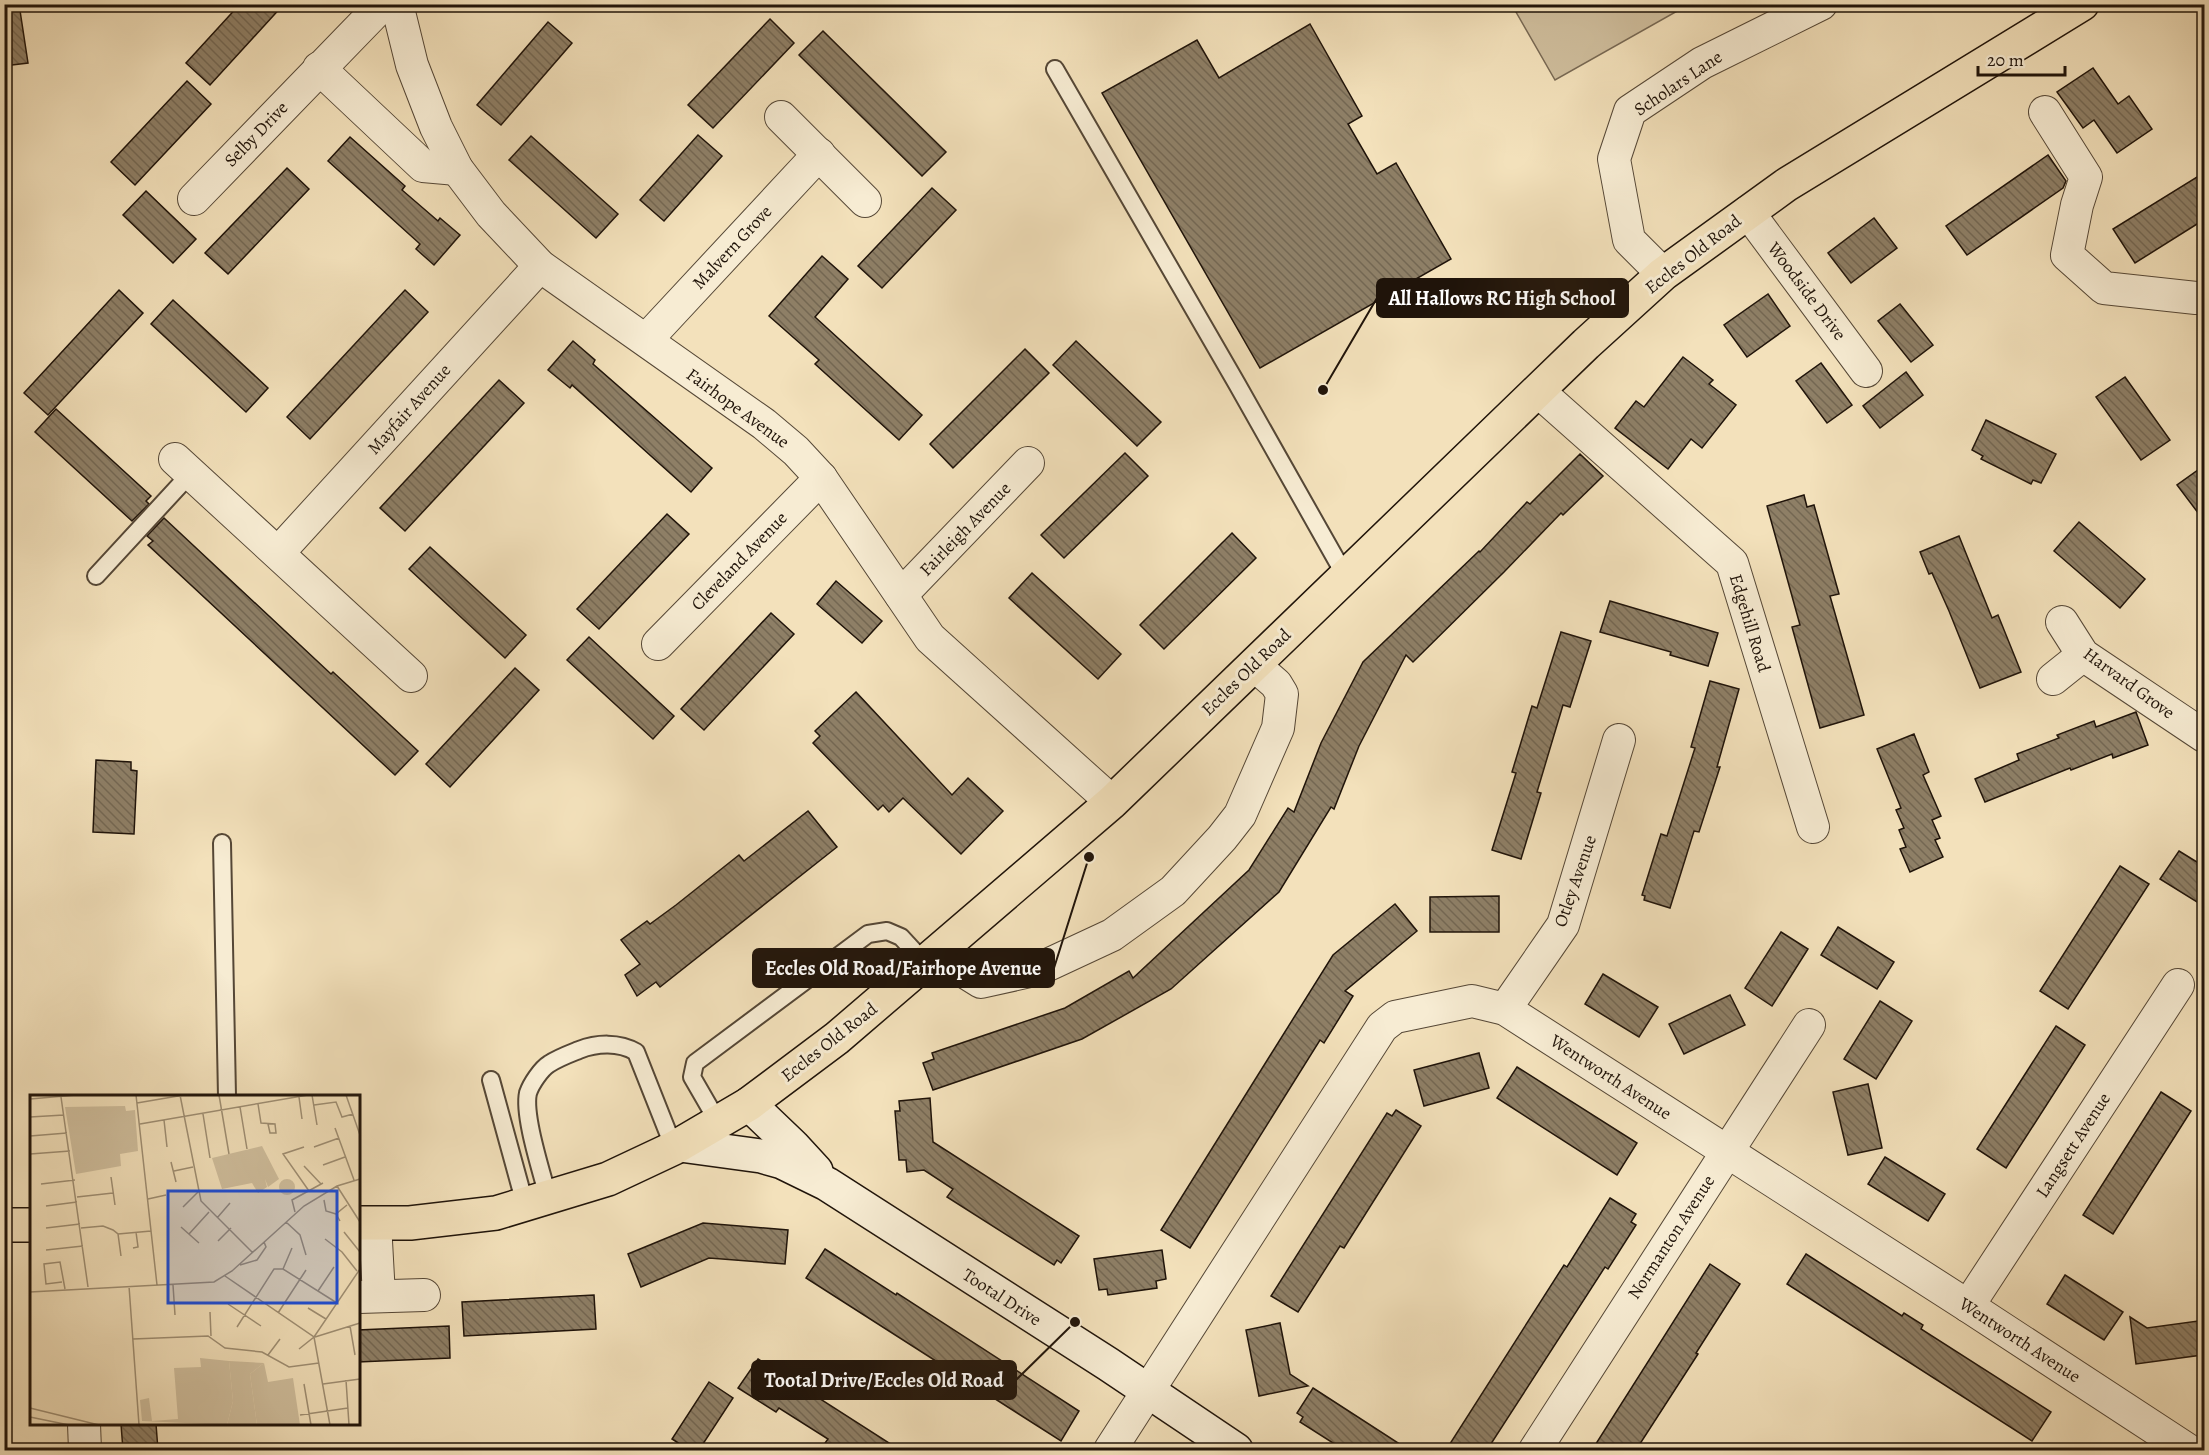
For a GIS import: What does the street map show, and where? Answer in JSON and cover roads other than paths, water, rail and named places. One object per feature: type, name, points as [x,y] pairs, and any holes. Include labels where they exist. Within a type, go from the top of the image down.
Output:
[{"type":"main road","name":"Eccles Old Road","points":[[367,1223],[410,1223],[496,1213],[608,1179],[677,1147],[749,1104],[837,1038],[1112,802],[1538,391],[1663,274],[1786,185],[2082,4]]},
{"type":"main road","points":[[4,1225],[30,1225]]},
{"type":"street","name":"Selby Drive","points":[[194,199],[379,8],[390,4]]},
{"type":"street","name":"Fairhope Avenue","points":[[397,4],[412,65],[436,127],[457,169],[491,214],[540,266],[764,424],[796,451],[821,478],[930,638],[1112,802]]},
{"type":"street","name":"Scholars Lane","points":[[1663,274],[1629,240],[1614,159],[1630,111],[1702,63],[1821,4]]},
{"type":"street","points":[[319,68],[423,166],[457,169]]},
{"type":"street","points":[[2044,112],[2086,177],[2077,205],[2067,255],[2104,288],[2202,297]]},
{"type":"street","points":[[781,117],[865,201]]},
{"type":"street","name":"Malvern Grove","points":[[645,340],[819,154]]},
{"type":"street","name":"Woodside Drive","points":[[1748,212],[1866,371]]},
{"type":"street","name":"Mayfair Avenue","points":[[278,553],[540,266]]},
{"type":"street","name":"Edgehill Road","points":[[1538,391],[1732,563],[1812,827]]},
{"type":"street","name":"Fairleigh Avenue","points":[[901,595],[1028,463]]},
{"type":"street","points":[[183,466],[411,676]]},
{"type":"street","name":"Cleveland Avenue","points":[[658,644],[821,478]]},
{"type":"street","name":"Harvard Grove","points":[[2062,622],[2084,655],[2205,736]]},
{"type":"street","points":[[2053,679],[2084,655]]},
{"type":"street","points":[[931,958],[981,982],[1039,969],[1112,935],[1173,891],[1240,815],[1278,728],[1282,694],[1276,684],[1254,665]]},
{"type":"street","name":"Otley Avenue","points":[[1505,1009],[1563,925],[1619,740]]},
{"type":"street","name":"Langsett Avenue","points":[[1968,1306],[2178,985]]},
{"type":"street","name":"Wentworth Avenue","points":[[1110,1450],[1382,1027],[1395,1017],[1472,1001],[1505,1009],[2188,1450]]},
{"type":"street","name":"Normanton Avenue","points":[[1535,1450],[1809,1025]]},
{"type":"street","name":"Tootal Drive","points":[[749,1104],[793,1146],[827,1184]]},
{"type":"street","name":"Tootal Drive","points":[[677,1147],[761,1156],[782,1162],[827,1184],[1149,1391],[1236,1450]]},
{"type":"street","points":[[367,1223],[369,1296],[424,1295]]},
{"type":"street","points":[[84,1425],[85,1450]]},
{"type":"lane","points":[[1055,69],[1346,577]]},
{"type":"lane","points":[[96,576],[183,466]]},
{"type":"lane","points":[[222,843],[227,1095]]},
{"type":"lane","points":[[718,1122],[692,1077],[695,1063],[868,934],[887,931],[901,937],[931,958]]},
{"type":"lane","points":[[536,1201],[528,1093],[548,1064],[581,1049],[607,1044],[627,1046],[636,1052],[677,1147]]},
{"type":"lane","points":[[491,1080],[536,1201]]},
{"type":"place","name":"All Hallows RC High School","points":[[1323,390]]},
{"type":"place","name":"Eccles Old Road/Fairhope Avenue","points":[[1089,857]]},
{"type":"place","name":"Tootal Drive/Eccles Old Road","points":[[1075,1322]]}]
